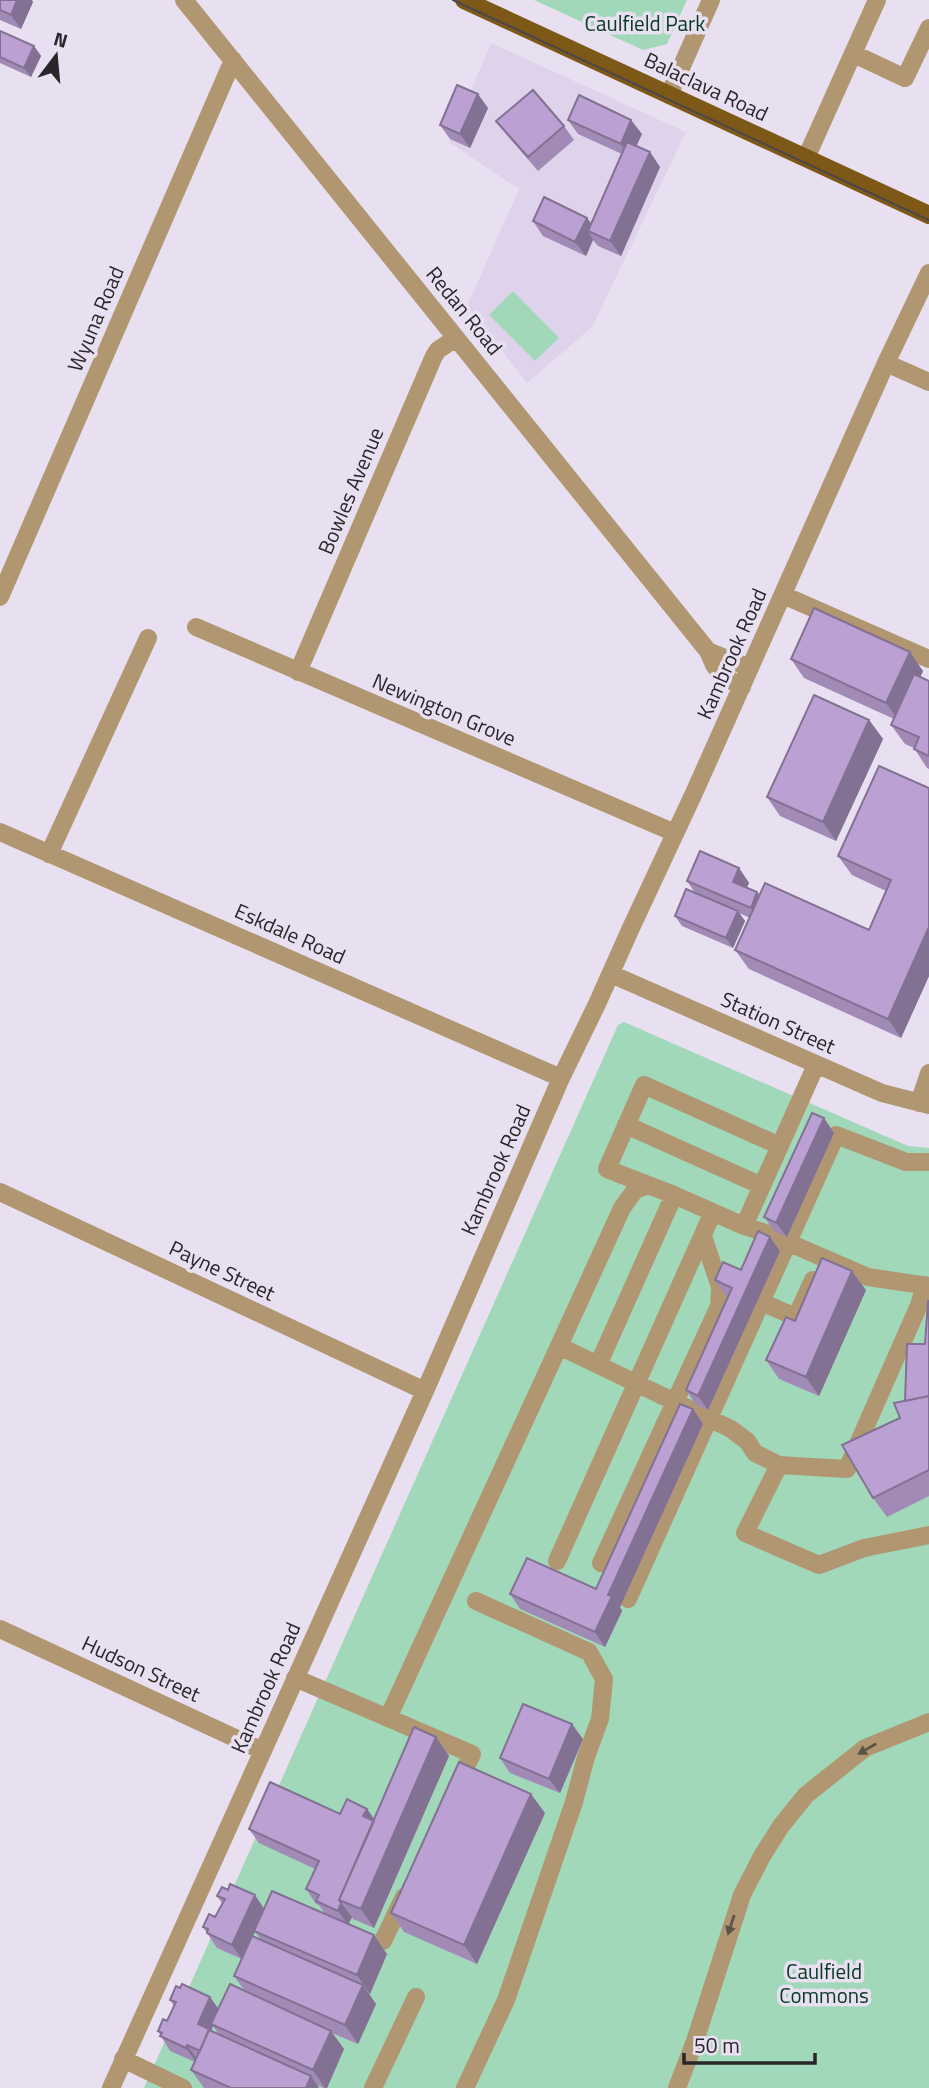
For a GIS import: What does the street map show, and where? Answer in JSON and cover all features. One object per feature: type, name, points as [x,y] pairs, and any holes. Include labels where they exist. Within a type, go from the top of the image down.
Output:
[{"type":"main road","name":"Balaclava Road","points":[[464,0],[929,215]]},
{"type":"street","name":"Redan Road","points":[[184,0],[708,651],[722,675],[742,687]]},
{"type":"street","points":[[669,95],[711,0]]},
{"type":"street","points":[[806,158],[877,0]]},
{"type":"street","points":[[854,54],[905,78],[929,28]]},
{"type":"street","name":"Wyuna Road","points":[[0,597],[233,60]]},
{"type":"street","name":"Kambrook Road","points":[[110,2088],[425,1391],[561,1077],[611,974],[929,273]]},
{"type":"street","name":"Bowles Avenue","points":[[298,672],[434,356],[438,349],[456,338]]},
{"type":"street","points":[[886,363],[929,382]]},
{"type":"street","points":[[783,595],[929,659]]},
{"type":"street","name":"Newington Grove","points":[[196,627],[675,833]]},
{"type":"street","points":[[49,855],[148,638]]},
{"type":"street","name":"Redan Road","points":[[708,651],[750,668]]},
{"type":"street","name":"Eskdale Road","points":[[0,832],[561,1077]]},
{"type":"street","name":"Station Street","points":[[611,974],[882,1093],[924,1104]]},
{"type":"street","points":[[744,1226],[816,1065]]},
{"type":"street","points":[[924,1104],[929,1073]]},
{"type":"street","points":[[559,1346],[709,1418],[742,1437],[760,1457],[779,1465],[847,1469],[927,1286],[868,1277],[607,1169],[645,1085],[780,1146]]},
{"type":"street","points":[[626,1125],[762,1186]]},
{"type":"street","points":[[628,1599],[836,1135],[906,1162],[929,1162]]},
{"type":"street","points":[[388,1718],[622,1208],[635,1191],[646,1186]]},
{"type":"street","name":"Payne Street","points":[[0,1192],[425,1391]]},
{"type":"street","points":[[598,1365],[674,1195]]},
{"type":"street","points":[[557,1561],[713,1212]]},
{"type":"street","points":[[601,1563],[719,1306],[720,1287],[703,1236]]},
{"type":"street","points":[[761,1301],[796,1317],[824,1258]]},
{"type":"street","points":[[779,1465],[745,1533],[819,1565],[864,1548],[929,1535]]},
{"type":"street","points":[[465,2088],[506,2000],[574,1802],[600,1719],[604,1679],[589,1652],[476,1601]]},
{"type":"street","name":"Hudson Street","points":[[0,1629],[263,1751]]},
{"type":"street","points":[[295,1678],[472,1754],[448,1804]]},
{"type":"street","points":[[677,2088],[695,2041],[741,1895],[781,1826],[806,1795],[865,1748],[929,1722]]},
{"type":"street","points":[[383,1941],[412,1878]]},
{"type":"street","points":[[373,2088],[416,1997]]},
{"type":"street","points":[[123,2059],[183,2088]]},
{"type":"shaded area","points":[[491,43],[686,132],[592,327],[527,383],[467,306],[519,189],[449,142]]},
{"type":"green space","name":"Caulfield Park","points":[[534,0],[687,0],[667,44],[643,50]]},
{"type":"green space","points":[[513,291],[559,338],[535,361],[489,315]]},
{"type":"green space","name":"Caulfield Commons","points":[[624,1022],[908,1146],[929,1148],[929,2088],[144,2088],[618,1025]]},
{"type":"building","points":[[0,0],[17,0],[11,15],[0,10]]},
{"type":"building","points":[[0,31],[34,46],[24,68],[0,57]]},
{"type":"building","points":[[457,85],[478,94],[460,134],[440,125]]},
{"type":"building","points":[[533,90],[564,126],[528,157],[496,121]]},
{"type":"building","points":[[579,95],[631,120],[621,144],[568,120]]},
{"type":"building","points":[[627,142],[650,152],[610,241],[588,231]]},
{"type":"building","points":[[544,197],[587,218],[575,242],[533,221]]},
{"type":"building","points":[[814,608],[910,652],[886,703],[791,659]]},
{"type":"building","points":[[914,674],[929,681],[929,756],[914,749],[919,737],[891,725]]},
{"type":"building","points":[[814,695],[869,720],[823,822],[767,797]]},
{"type":"building","points":[[879,766],[929,788],[929,927],[888,1019],[735,950],[765,883],[869,930],[891,880],[838,856]]},
{"type":"building","points":[[700,851],[739,868],[733,882],[757,892],[751,908],[687,881]]},
{"type":"building","points":[[686,889],[738,911],[726,938],[675,916]]},
{"type":"building","points":[[812,1113],[824,1118],[776,1223],[764,1217]]},
{"type":"building","points":[[758,1231],[770,1237],[698,1396],[686,1390],[732,1288],[715,1280],[723,1262],[741,1270]]},
{"type":"building","points":[[822,1258],[852,1271],[806,1377],[766,1360],[786,1317],[795,1321]]},
{"type":"building","points":[[928,1301],[929,1396],[905,1401],[907,1344],[925,1344]]},
{"type":"building","points":[[929,1396],[929,1470],[873,1498],[842,1445],[900,1418],[894,1403]]},
{"type":"building","points":[[680,1404],[693,1409],[608,1595],[612,1596],[595,1632],[510,1594],[527,1558],[596,1589]]},
{"type":"building","points":[[523,1704],[572,1724],[549,1779],[500,1758]]},
{"type":"building","points":[[414,1727],[436,1737],[361,1909],[339,1900]]},
{"type":"building","points":[[459,1762],[531,1794],[464,1945],[391,1913]]},
{"type":"building","points":[[270,1782],[340,1814],[347,1799],[367,1809],[363,1816],[374,1821],[339,1900],[341,1903],[338,1911],[316,1901],[319,1895],[306,1889],[319,1861],[249,1829]]},
{"type":"building","points":[[230,1884],[255,1895],[232,1945],[207,1933],[208,1929],[203,1927],[209,1914],[215,1917],[225,1899],[217,1896],[222,1887],[228,1890]]},
{"type":"building","points":[[272,1891],[374,1935],[357,1975],[254,1931]]},
{"type":"building","points":[[252,1936],[363,1985],[345,2025],[234,1976]]},
{"type":"building","points":[[182,1984],[210,1997],[198,2024],[209,2029],[200,2051],[187,2045],[186,2048],[160,2036],[162,2033],[158,2031],[163,2019],[167,2021],[176,2002],[170,2000],[176,1986],[180,1988]]},
{"type":"building","points":[[230,1984],[331,2031],[313,2070],[211,2024]]},
{"type":"building","points":[[209,2030],[311,2076],[306,2088],[231,2088],[191,2070]]},
{"type":"tram line","points":[[453,0],[929,220]]}]
